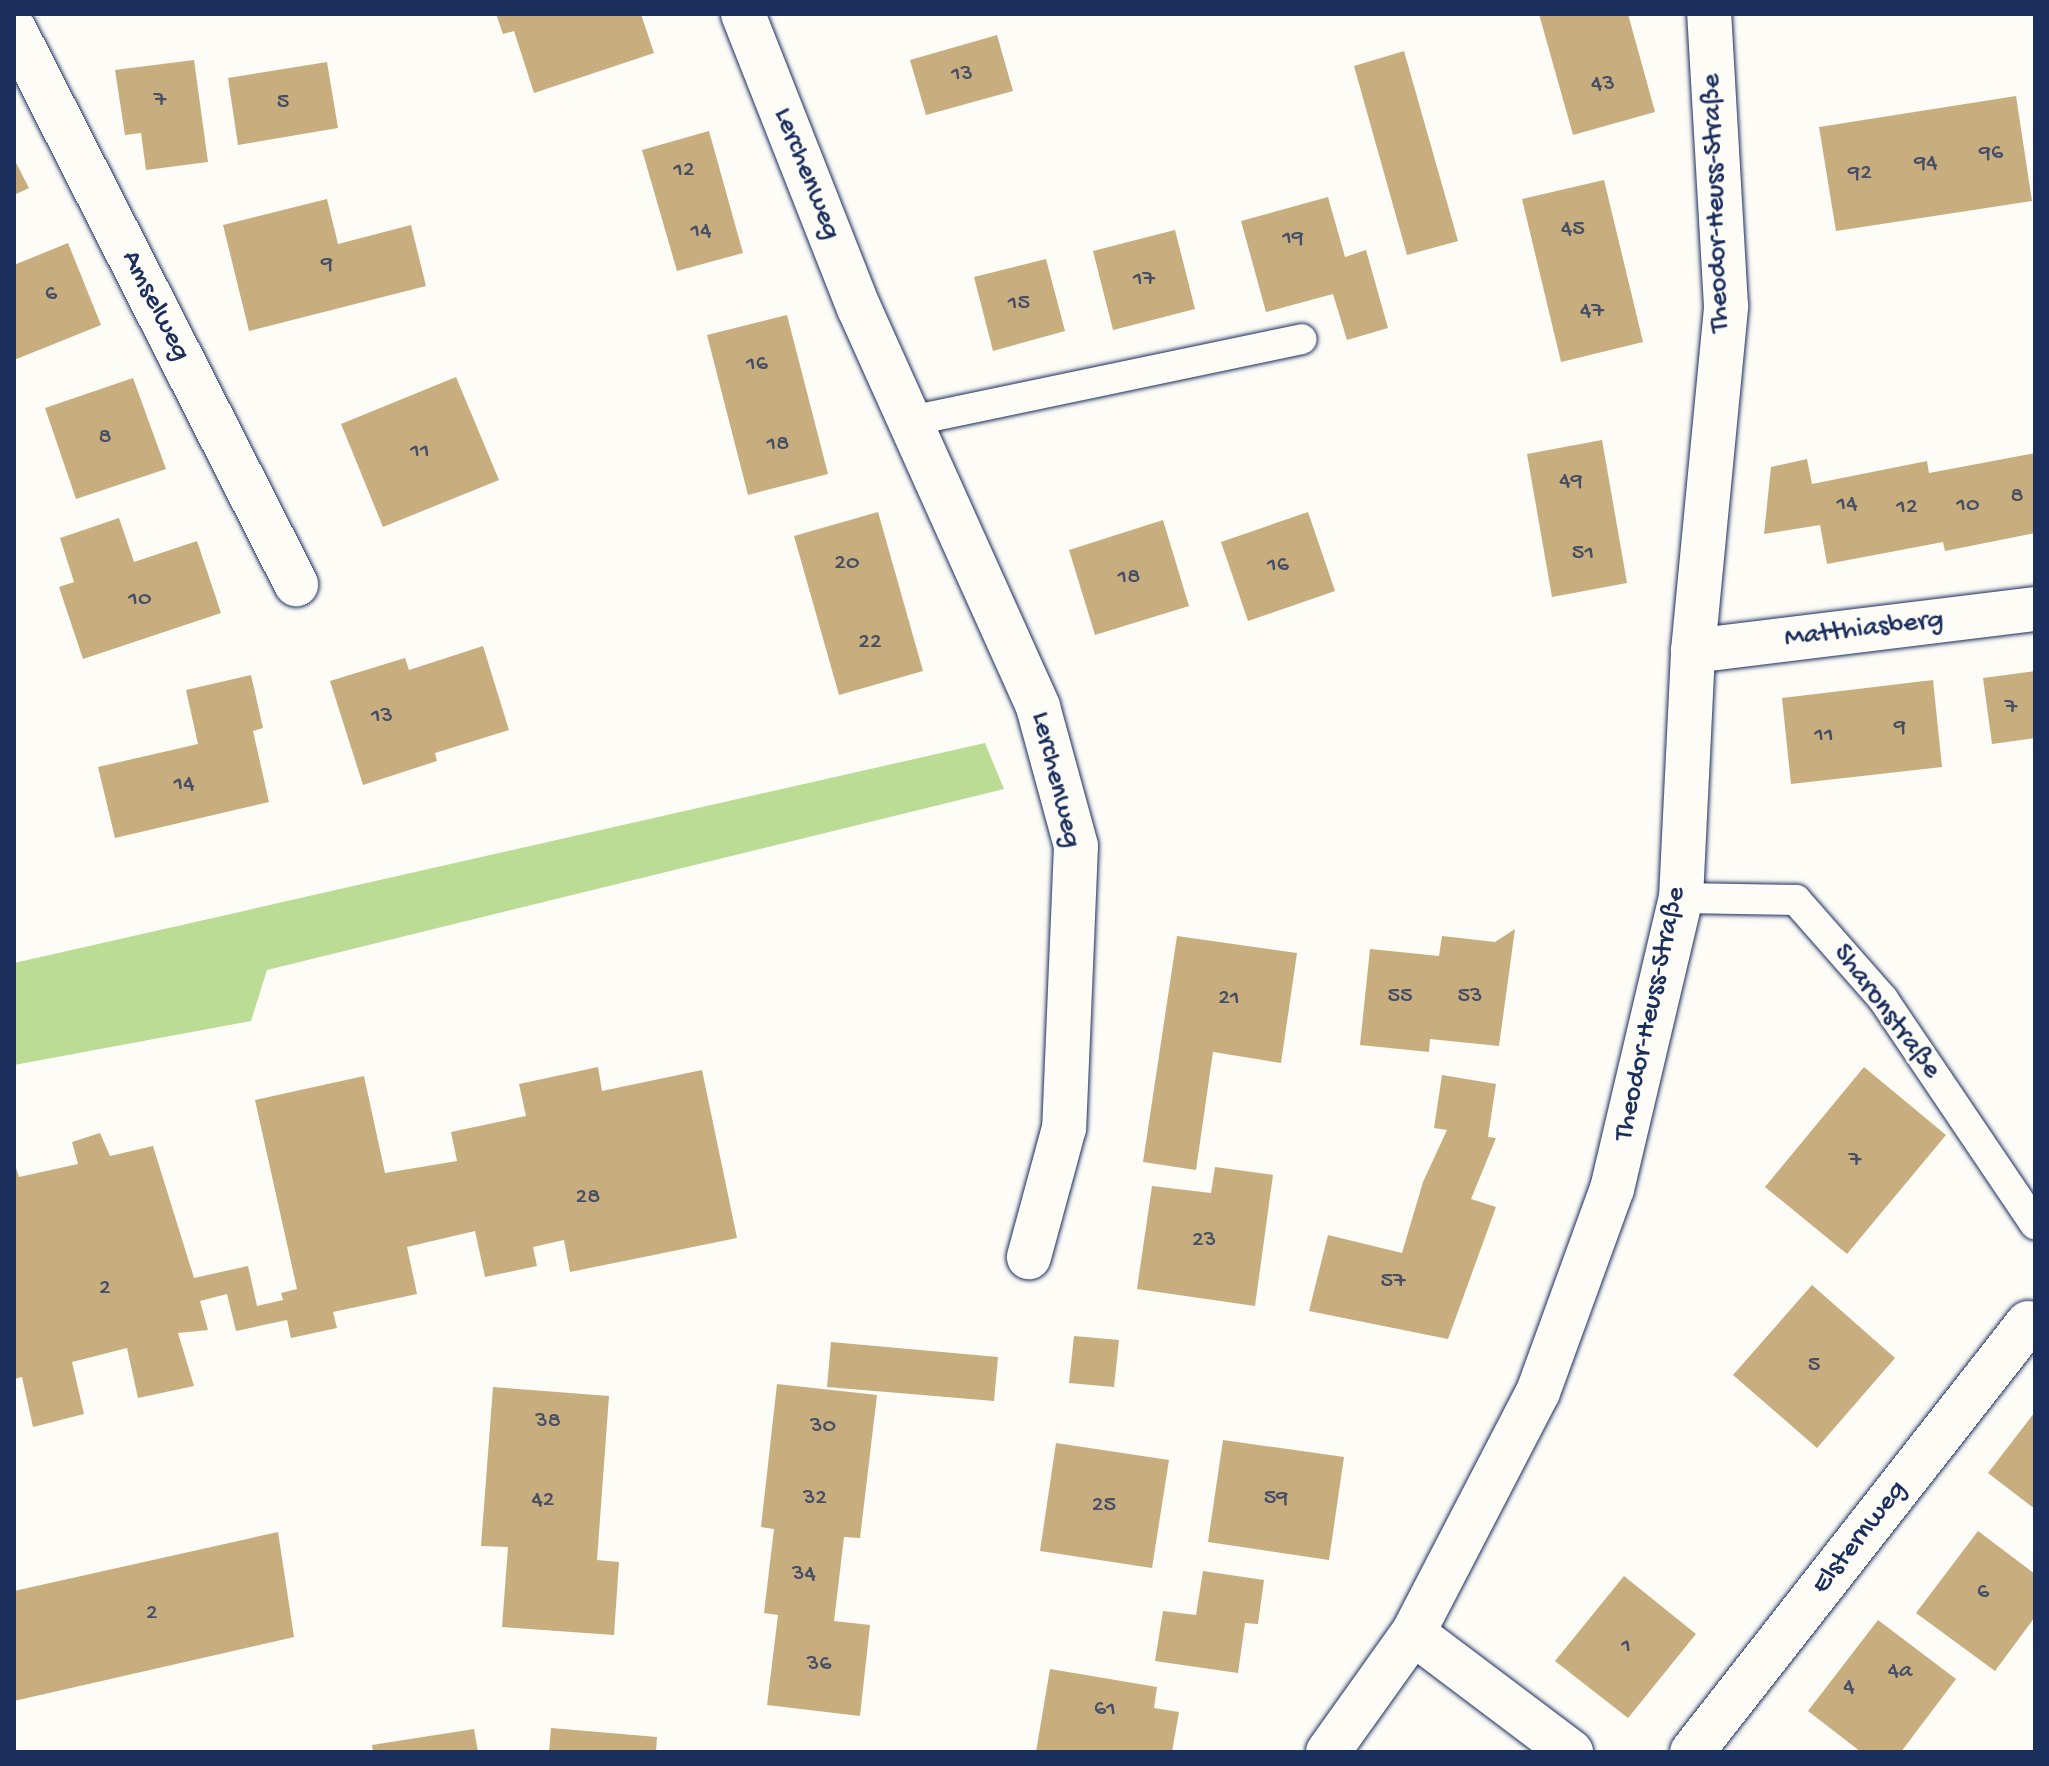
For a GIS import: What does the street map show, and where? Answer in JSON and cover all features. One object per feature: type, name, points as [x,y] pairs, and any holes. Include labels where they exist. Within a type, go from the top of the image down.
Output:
[{"type":"street","name":"Lerchenweg","points":[[743,14],[859,308],[1038,707],[1076,846],[1064,1128],[1029,1257]]},
{"type":"street","name":"Theodor-Heuss-Straße","points":[[1328,1752],[1413,1633],[1538,1392],[1612,1189],[1681,898],[1693,651],[1726,306],[1709,14]]},
{"type":"street","name":"Amselweg","points":[[14,29],[296,584]]},
{"type":"street","name":"Matthiasberg","points":[[1693,651],[2035,609]]},
{"type":"street","name":"Elsternweg","points":[[1692,1752],[2028,1323]]},
{"type":"street","points":[[1413,1633],[1571,1752]]},
{"type":"lane","points":[[910,421],[1302,339]]},
{"type":"lane","name":"Sharonstraße","points":[[1681,898],[1796,900],[1883,999],[2035,1224]]},
{"type":"green space","points":[[985,743],[1004,789],[267,970],[251,1021],[14,1065],[14,963]]},
{"type":"building","points":[[496,14],[641,14],[654,53],[534,93],[514,31],[503,34]]},
{"type":"building","points":[[1539,14],[1628,14],[1655,112],[1573,135]]},
{"type":"building","points":[[997,35],[1013,91],[926,115],[910,60]]},
{"type":"building","points":[[1404,51],[1458,241],[1407,255],[1354,66]]},
{"type":"building","points":[[194,60],[208,162],[146,170],[141,133],[125,135],[115,70]]},
{"type":"building","points":[[327,62],[338,128],[238,145],[228,78]]},
{"type":"building","points":[[2016,96],[2032,201],[1836,231],[1819,127]]},
{"type":"building","points":[[709,131],[743,253],[677,271],[642,150]]},
{"type":"building","points":[[14,159],[29,188],[14,195]]},
{"type":"building","points":[[1604,180],[1643,342],[1561,362],[1522,199]]},
{"type":"building","points":[[1328,197],[1345,257],[1366,250],[1388,328],[1347,340],[1333,294],[1266,312],[1241,221]]},
{"type":"building","points":[[327,199],[338,244],[411,225],[426,286],[249,331],[223,225]]},
{"type":"building","points":[[1175,230],[1195,309],[1113,330],[1093,251]]},
{"type":"building","points":[[68,243],[101,325],[14,360],[14,265]]},
{"type":"building","points":[[1046,259],[1065,331],[993,351],[974,277]]},
{"type":"building","points":[[787,315],[828,474],[748,495],[707,335]]},
{"type":"building","points":[[456,377],[499,480],[383,527],[341,424]]},
{"type":"building","points":[[133,378],[166,469],[76,499],[45,408]]},
{"type":"building","points":[[1602,440],[1627,583],[1552,597],[1527,454]]},
{"type":"building","points":[[2035,453],[2035,533],[1945,551],[1943,542],[1827,564],[1820,525],[1764,534],[1771,467],[1807,459],[1812,484],[1927,461],[1929,473]]},
{"type":"building","points":[[878,512],[923,671],[839,695],[794,536]]},
{"type":"building","points":[[1308,512],[1335,591],[1248,621],[1221,542]]},
{"type":"building","points":[[119,518],[134,562],[197,541],[221,613],[83,659],[59,587],[74,582],[60,538]]},
{"type":"building","points":[[1163,520],[1189,606],[1095,635],[1069,550]]},
{"type":"building","points":[[483,646],[509,730],[435,753],[437,761],[363,785],[330,681],[405,658],[409,670]]},
{"type":"building","points":[[2035,671],[2035,738],[1992,744],[1983,678]]},
{"type":"building","points":[[251,675],[263,728],[253,731],[269,802],[115,838],[98,767],[198,744],[186,690]]},
{"type":"building","points":[[1933,680],[1942,767],[1791,784],[1782,698]]},
{"type":"building","points":[[1515,929],[1499,1046],[1430,1039],[1429,1052],[1360,1045],[1370,949],[1439,956],[1442,936],[1495,942]]},
{"type":"building","points":[[1177,936],[1297,953],[1281,1063],[1213,1052],[1196,1170],[1143,1162]]},
{"type":"building","points":[[598,1067],[602,1091],[702,1070],[737,1238],[570,1272],[564,1240],[533,1247],[537,1266],[485,1277],[475,1231],[407,1247],[417,1294],[333,1312],[337,1328],[291,1338],[287,1320],[236,1331],[227,1294],[200,1301],[208,1330],[178,1333],[194,1386],[138,1398],[127,1348],[72,1362],[84,1414],[33,1427],[22,1377],[14,1379],[14,1162],[19,1177],[78,1164],[72,1142],[100,1133],[110,1156],[153,1146],[194,1278],[248,1266],[257,1306],[283,1300],[281,1293],[297,1289],[255,1100],[364,1076],[385,1173],[457,1161],[451,1132],[526,1116],[519,1084]]},
{"type":"building","points":[[1864,1067],[1946,1135],[1847,1254],[1765,1187]]},
{"type":"building","points":[[1442,1075],[1496,1084],[1488,1137],[1496,1138],[1471,1199],[1496,1207],[1448,1339],[1309,1311],[1328,1235],[1402,1253],[1423,1182],[1447,1130],[1434,1128]]},
{"type":"building","points":[[1215,1167],[1273,1175],[1255,1306],[1137,1289],[1152,1186],[1211,1193]]},
{"type":"building","points":[[1812,1285],[1895,1358],[1817,1448],[1733,1375]]},
{"type":"building","points":[[1074,1336],[1119,1340],[1114,1387],[1069,1383]]},
{"type":"building","points":[[831,1342],[998,1357],[994,1401],[827,1387]]},
{"type":"building","points":[[777,1384],[877,1395],[860,1538],[844,1537],[834,1621],[870,1625],[860,1716],[767,1705],[778,1615],[764,1613],[774,1529],[761,1527]]},
{"type":"building","points":[[493,1387],[609,1396],[597,1560],[619,1562],[614,1635],[502,1627],[508,1547],[481,1546]]},
{"type":"building","points":[[2035,1412],[2035,1509],[1988,1473]]},
{"type":"building","points":[[1223,1440],[1344,1457],[1329,1560],[1208,1542]]},
{"type":"building","points":[[1056,1443],[1169,1460],[1152,1568],[1040,1551]]},
{"type":"building","points":[[1978,1531],[2035,1574],[2035,1617],[1995,1671],[1916,1613]]},
{"type":"building","points":[[278,1532],[294,1637],[14,1701],[14,1591]]},
{"type":"building","points":[[1203,1571],[1264,1580],[1258,1624],[1245,1623],[1238,1673],[1155,1661],[1163,1611],[1196,1615]]},
{"type":"building","points":[[1624,1576],[1696,1634],[1628,1718],[1555,1661]]},
{"type":"building","points":[[1878,1620],[1956,1679],[1901,1752],[1861,1752],[1808,1711]]},
{"type":"building","points":[[1050,1669],[1157,1687],[1154,1708],[1179,1712],[1172,1752],[1036,1752]]},
{"type":"building","points":[[551,1728],[657,1737],[656,1752],[549,1752]]},
{"type":"building","points":[[474,1729],[478,1752],[373,1752],[372,1745]]}]
